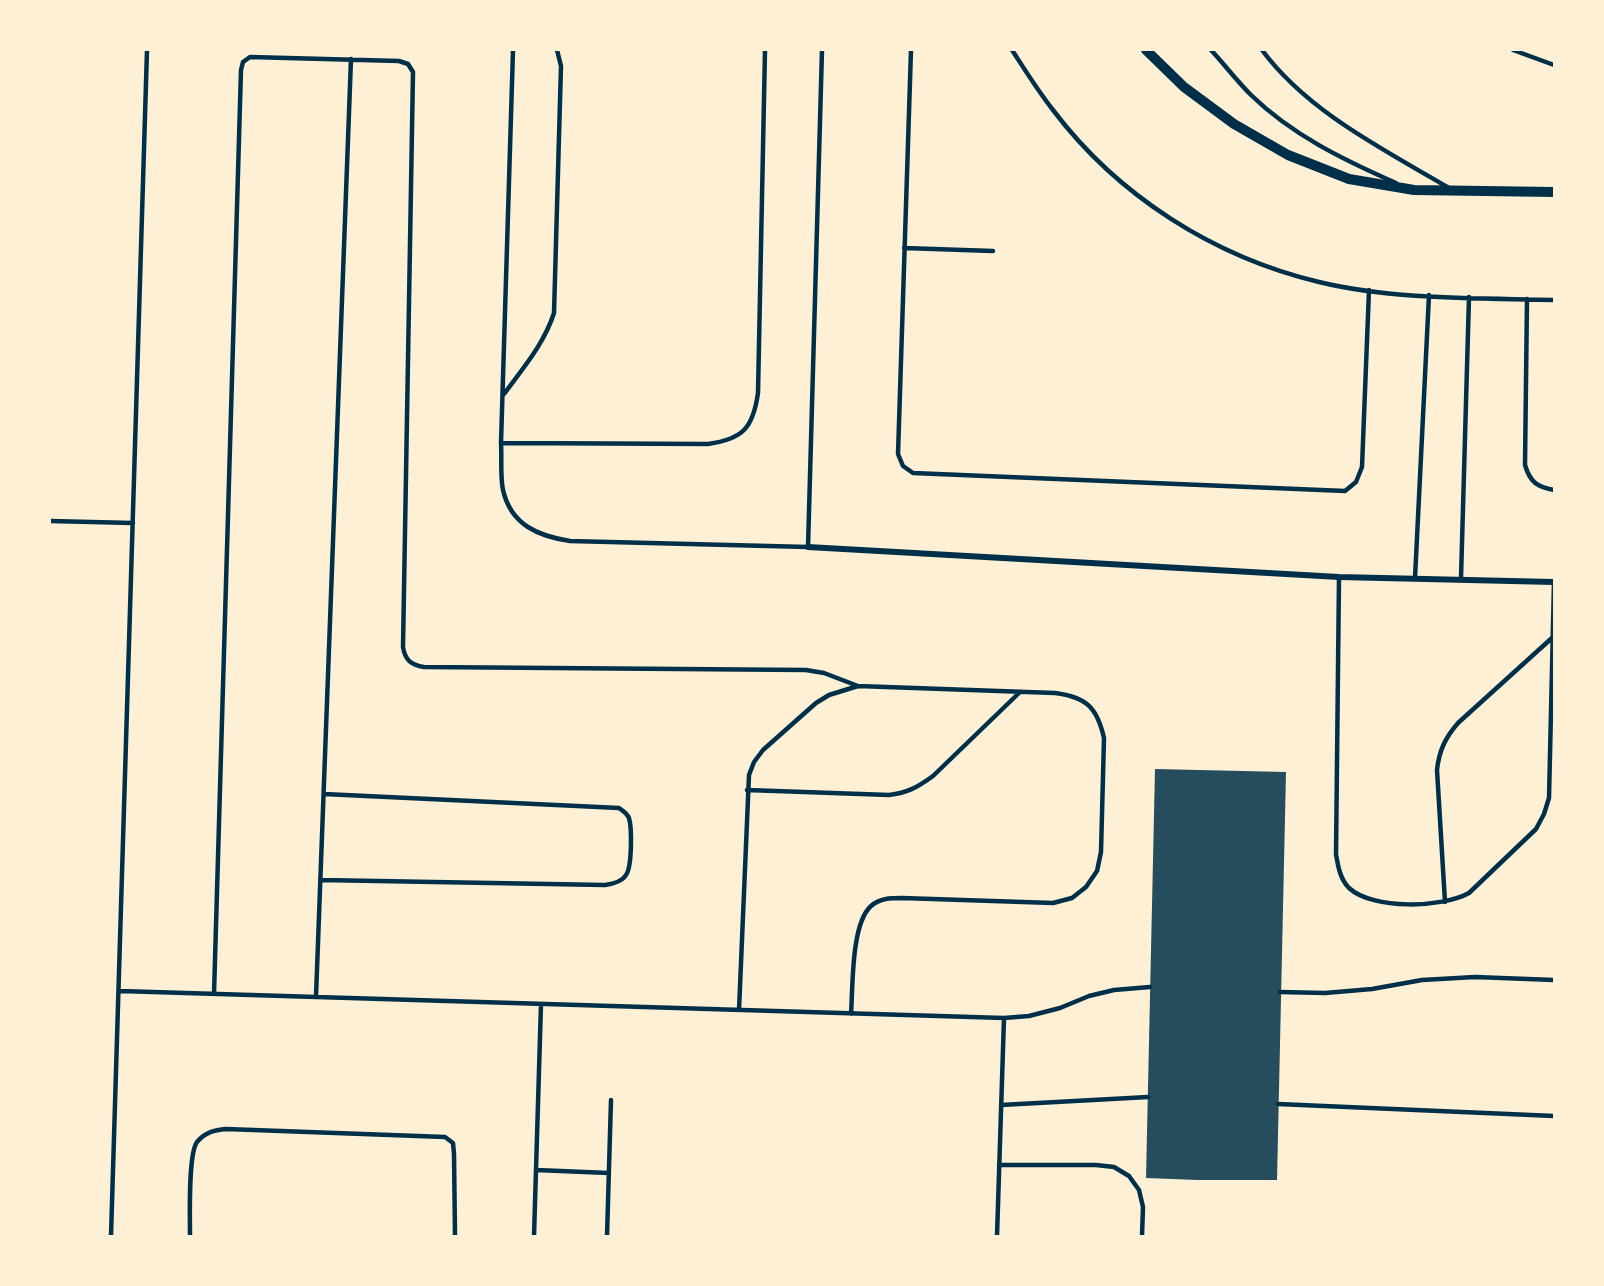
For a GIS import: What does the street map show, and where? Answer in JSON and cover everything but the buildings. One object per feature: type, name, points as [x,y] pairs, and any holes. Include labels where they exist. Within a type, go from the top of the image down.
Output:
[{"type":"street","points":[[1146,50],[1184,87],[1234,124],[1288,155],[1349,179],[1414,190],[1554,192]]},
{"type":"street","points":[[808,547],[1339,577],[1461,578],[1554,582]]},
{"type":"lane","points":[[111,1236],[147,50]]},
{"type":"lane","points":[[513,50],[501,443],[503,490],[512,512],[527,528],[548,537],[570,541],[808,547],[822,50]]},
{"type":"lane","points":[[503,395],[541,344],[554,313],[561,66],[557,50]]},
{"type":"lane","points":[[501,443],[708,444],[728,441],[744,430],[755,413],[758,393],[765,50]]},
{"type":"lane","points":[[911,50],[898,454],[903,466],[913,473],[1345,491],[1356,482],[1362,467],[1369,290]]},
{"type":"lane","points":[[1012,50],[1052,110],[1086,149],[1130,189],[1178,224],[1224,248],[1272,268],[1320,282],[1369,290],[1554,300]]},
{"type":"lane","points":[[1211,50],[1250,95],[1286,125],[1326,150],[1414,190]]},
{"type":"lane","points":[[1262,50],[1295,85],[1328,114],[1452,190]]},
{"type":"lane","points":[[1513,50],[1554,65]]},
{"type":"lane","points":[[214,994],[241,70],[243,62],[250,57],[399,61],[408,64],[413,72],[403,647],[405,657],[413,665],[424,667],[806,670],[833,675],[858,686]]},
{"type":"lane","points":[[316,996],[351,59]]},
{"type":"lane","points":[[904,248],[993,252]]},
{"type":"lane","points":[[1415,578],[1429,295]]},
{"type":"lane","points":[[1461,578],[1469,297]]},
{"type":"lane","points":[[1527,299],[1525,465],[1529,479],[1541,488],[1554,490]]},
{"type":"lane","points":[[50,521],[133,523]]},
{"type":"lane","points":[[1339,577],[1336,854],[1339,872],[1348,887],[1362,897],[1379,903],[1445,902],[1458,899],[1469,892],[1536,829],[1544,814],[1548,798],[1554,582]]},
{"type":"lane","points":[[1445,902],[1437,770],[1439,753],[1446,736],[1458,723],[1554,637]]},
{"type":"lane","points":[[739,1010],[749,775],[754,762],[763,750],[816,703],[829,694],[858,686],[1021,691],[1074,696],[1089,705],[1100,720],[1104,738],[1101,852],[1097,871],[1086,887],[1072,898],[1053,903],[885,898],[872,906],[861,919],[857,934],[851,1014]]},
{"type":"lane","points":[[747,790],[889,795],[905,793],[920,786],[933,776],[1021,691]]},
{"type":"lane","points":[[320,880],[605,885],[616,883],[626,876],[629,865],[630,826],[628,815],[619,808],[324,794]]},
{"type":"lane","points":[[1280,992],[1325,993],[1372,989],[1422,980],[1475,977],[1554,980]]},
{"type":"lane","points":[[120,991],[1004,1018],[1029,1016],[1114,990],[1150,987]]},
{"type":"lane","points":[[534,1236],[542,1004]]},
{"type":"lane","points":[[997,1236],[1004,1018]]},
{"type":"lane","points":[[1001,1105],[1148,1097]]},
{"type":"lane","points":[[607,1236],[612,1100]]},
{"type":"lane","points":[[1278,1104],[1554,1116]]},
{"type":"lane","points":[[190,1236],[192,1161],[196,1143],[209,1131],[226,1129],[445,1137],[453,1143],[455,1236]]},
{"type":"lane","points":[[999,1165],[1114,1167],[1129,1176],[1139,1190],[1143,1207],[1142,1236]]},
{"type":"lane","points":[[536,1170],[609,1173]]}]
